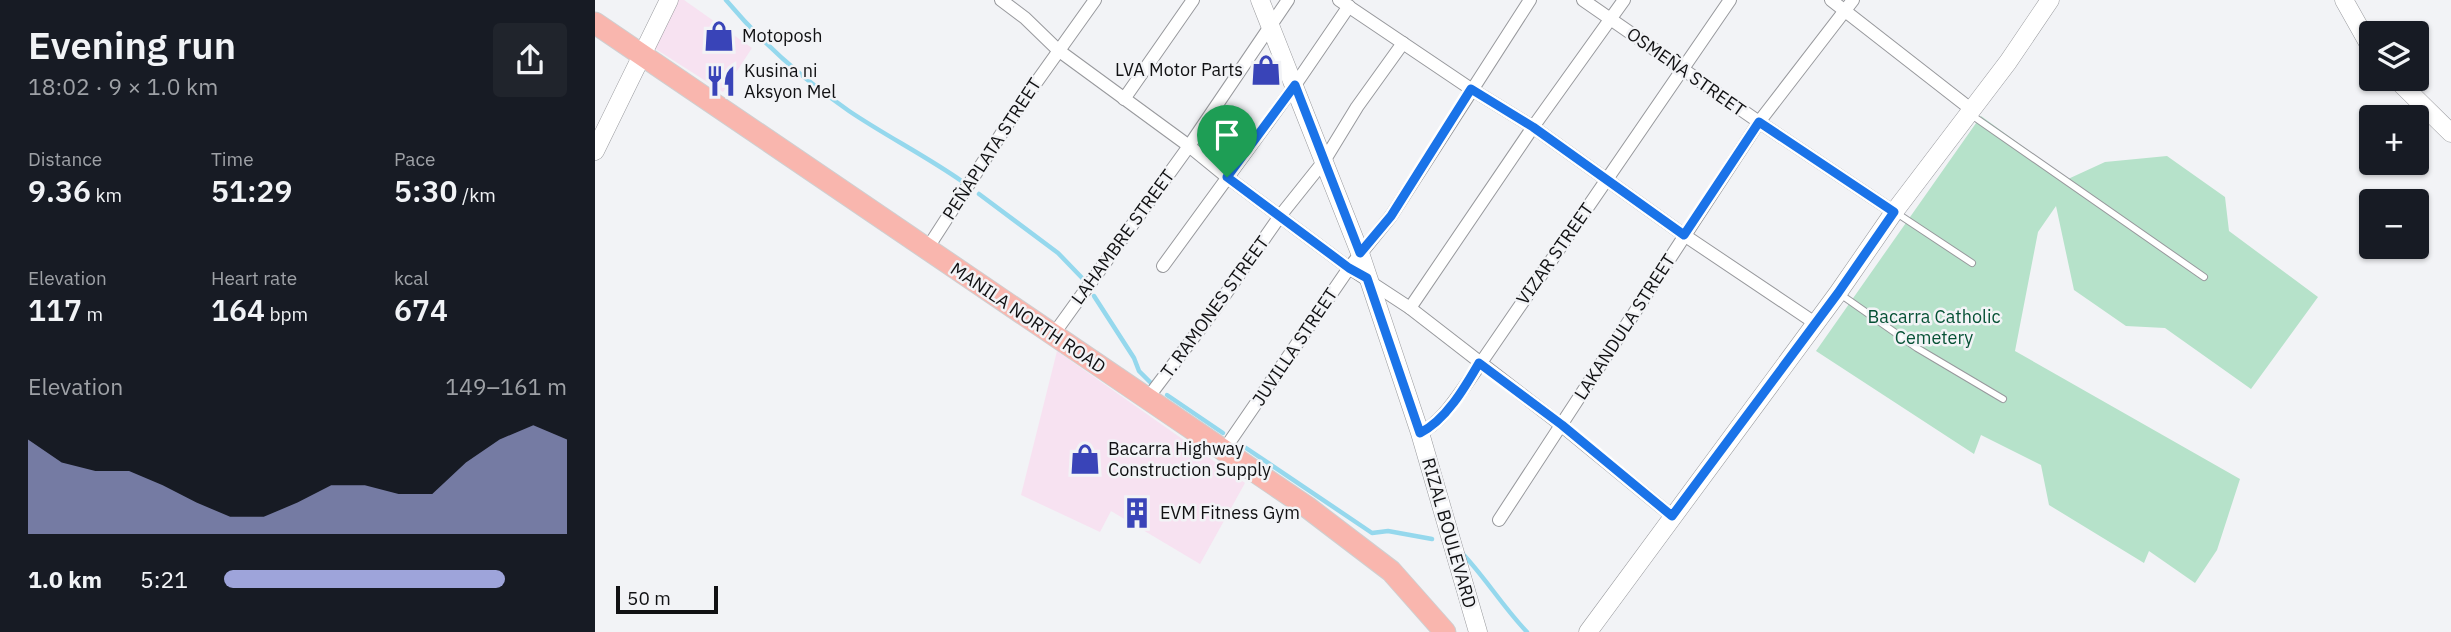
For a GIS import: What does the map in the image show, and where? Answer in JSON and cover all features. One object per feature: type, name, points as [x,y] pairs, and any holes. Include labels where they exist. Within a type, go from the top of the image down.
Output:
[{"type":"highway","name":"MANILA NORTH ROAD","points":[[595,23],[1307,507],[1391,571],[1445,632]]},
{"type":"street","points":[[595,151],[669,0]]},
{"type":"street","points":[[1001,0],[1025,18],[1058,50],[1349,268],[1410,308],[1562,425],[1672,516]]},
{"type":"street","name":"PEÑAPLATA STREET","points":[[927,249],[1058,50],[1095,0]]},
{"type":"street","points":[[1124,99],[1193,0]]},
{"type":"street","name":"RIZAL BOULEVARD","points":[[1260,0],[1360,253],[1420,433],[1478,632]]},
{"type":"street","name":"LAHAMBRE STREET","points":[[1053,335],[1189,146],[1288,0]]},
{"type":"street","name":"JUVILLA STREET","points":[[1224,450],[1349,268],[1391,216],[1530,0]]},
{"type":"street","name":"OSMEÑA STREET","points":[[1583,0],[1894,212]]},
{"type":"street","points":[[1410,308],[1533,127],[1624,0]]},
{"type":"street","name":"VIZAR STREET","points":[[1420,433],[1428,429],[1448,409],[1730,0]]},
{"type":"street","points":[[1831,0],[1849,6],[1971,112]]},
{"type":"street","points":[[1588,632],[1838,293],[1894,212],[1971,112],[2050,0]]},
{"type":"street","points":[[2344,0],[2359,27]]},
{"type":"street","points":[[1163,266],[1295,85],[1344,3],[1471,89],[1533,127],[1684,235],[1815,323]]},
{"type":"street","name":"LAKANDULA STREET","points":[[1499,520],[1759,122],[1849,6]]},
{"type":"street","name":"T. RAMONES STREET","points":[[1147,399],[1280,216],[1324,161],[1357,107],[1403,43]]},
{"type":"street","points":[[2408,91],[2451,133]]},
{"type":"lane","points":[[1971,112],[2204,277]]},
{"type":"lane","points":[[1894,212],[1972,263]]},
{"type":"lane","points":[[1838,293],[1917,348],[2003,399]]},
{"type":"shaded area","points":[[676,0],[684,0],[752,48],[723,92],[651,46]]},
{"type":"shaded area","points":[[1057,351],[1245,483],[1200,564],[1111,511],[1100,532],[1021,495]]},
{"type":"green space","name":"Bacarra Catholic Cemetery","points":[[1981,116],[2068,179],[2105,162],[2167,156],[2225,197],[2229,231],[2318,297],[2251,389],[2165,328],[2126,326],[2074,290],[2056,206],[2038,232],[2015,351],[2240,479],[2217,550],[2195,583],[2149,551],[2144,563],[2049,505],[2041,465],[1981,435],[1974,454],[1816,351]]},
{"type":"waterway","points":[[726,0],[769,46],[815,86],[849,111],[963,182]]},
{"type":"waterway","points":[[979,194],[1058,253],[1086,282]]},
{"type":"waterway","points":[[1094,296],[1134,358],[1139,371],[1153,385]]},
{"type":"waterway","points":[[1167,395],[1223,433]]},
{"type":"waterway","points":[[1243,446],[1372,533],[1388,531],[1432,539]]},
{"type":"waterway","points":[[1461,552],[1527,632]]},
{"type":"place","name":"Motoposh","points":[[719,36]]},
{"type":"place","name":"LVA Motor Parts","points":[[1266,70]]},
{"type":"place","name":"Kusina ni Aksyon Mel","points":[[721,81]]},
{"type":"place","name":"Bacarra Highway Construction Supply","points":[[1085,459]]},
{"type":"place","name":"EVM Fitness Gym","points":[[1137,513]]},
{"type":"route","points":[[1295,85],[1360,253],[1391,216],[1471,89],[1533,127],[1684,235],[1759,122],[1894,212],[1838,293],[1672,516],[1562,425],[1479,363],[1448,409],[1428,429],[1420,433],[1367,278],[1349,268],[1227,177],[1295,85]]}]
